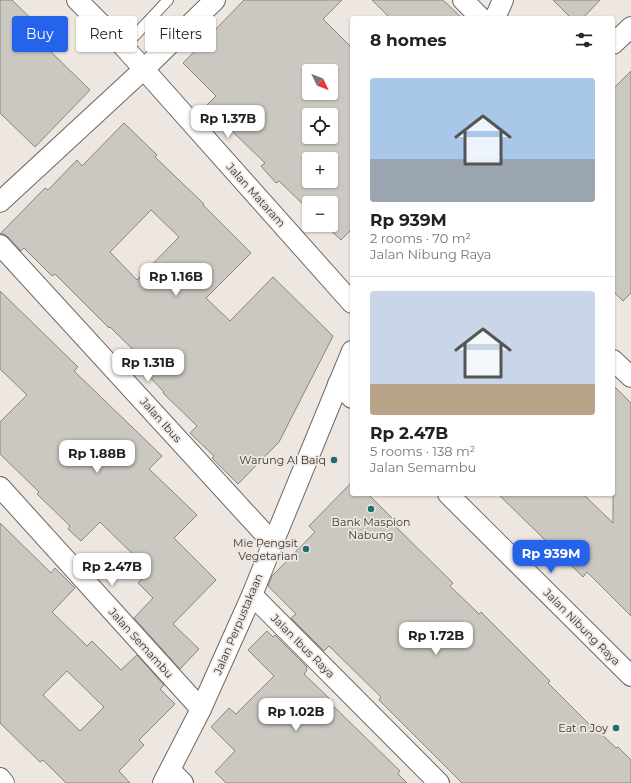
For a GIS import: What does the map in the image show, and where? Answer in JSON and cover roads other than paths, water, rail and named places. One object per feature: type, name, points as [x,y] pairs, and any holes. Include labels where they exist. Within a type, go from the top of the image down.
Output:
[{"type":"street","name":"Jalan Mataram","points":[[77,0],[93,16]]},
{"type":"street","points":[[0,202],[144,69],[215,0]]},
{"type":"street","points":[[463,0],[497,13]]},
{"type":"street","points":[[615,42],[631,27]]},
{"type":"street","name":"Jalan Mataram","points":[[129,52],[350,301]]},
{"type":"street","name":"Jalan Ibus","points":[[0,245],[273,543]]},
{"type":"street","name":"Jalan Perpustakaan","points":[[172,779],[252,595],[350,356]]},
{"type":"street","points":[[338,384],[350,396]]},
{"type":"street","name":"Jalan Semambu","points":[[0,487],[201,710]]},
{"type":"street","name":"Jalan Nibung Raya","points":[[450,496],[631,676]]},
{"type":"street","name":"Jalan Ibus Raya","points":[[252,595],[439,783]]},
{"type":"street","points":[[0,778],[4,783]]},
{"type":"lane","points":[[137,33],[168,0]]},
{"type":"place","name":"Warung Al Baiq","points":[[334,460]]},
{"type":"place","name":"Bank Maspion Nabung","points":[[371,509]]},
{"type":"place","name":"Mie Pengsit Vegetarian","points":[[306,549]]},
{"type":"place","name":"Eat n Joy","points":[[616,728]]}]
